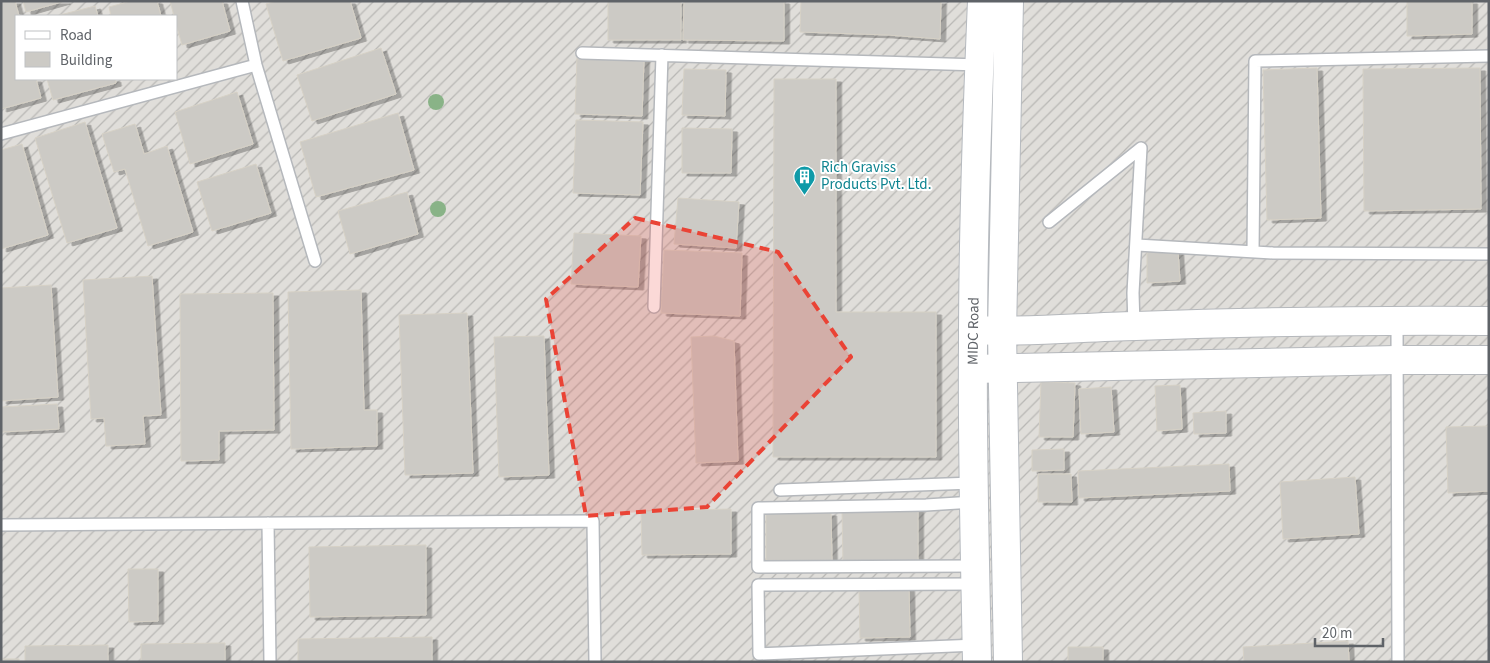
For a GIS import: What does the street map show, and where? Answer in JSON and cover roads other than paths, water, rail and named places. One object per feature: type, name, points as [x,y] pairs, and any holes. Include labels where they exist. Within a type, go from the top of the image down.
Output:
[{"type":"main road","name":"MIDC Road","points":[[982,1],[993,66],[1004,368],[1008,662]]},
{"type":"main road","name":"MIDC Road","points":[[977,654],[973,330],[993,66],[1009,1]]},
{"type":"main road","points":[[973,330],[1002,332],[1134,326],[1397,320],[1489,321]]},
{"type":"main road","points":[[973,369],[1396,360],[1489,360]]},
{"type":"lane","points":[[242,1],[256,64],[315,261]]},
{"type":"lane","points":[[582,53],[993,66]]},
{"type":"lane","points":[[654,307],[662,55]]},
{"type":"lane","points":[[1252,252],[1255,62],[1489,56]]},
{"type":"lane","points":[[1,134],[256,64]]},
{"type":"lane","points":[[1048,222],[1141,148],[1133,292],[1134,326]]},
{"type":"lane","points":[[1137,245],[1252,252],[1489,254]]},
{"type":"lane","points":[[1397,320],[1398,662]]},
{"type":"lane","points":[[780,490],[974,492]]},
{"type":"lane","points":[[974,492],[758,508],[758,568],[975,575]]},
{"type":"lane","points":[[1,525],[593,521],[595,662]]},
{"type":"lane","points":[[268,523],[270,662]]},
{"type":"lane","points":[[975,575],[758,585],[759,654],[977,654]]},
{"type":"place","name":"Rich Graviss Products Pvt. Ltd.","points":[[805,195]]}]
